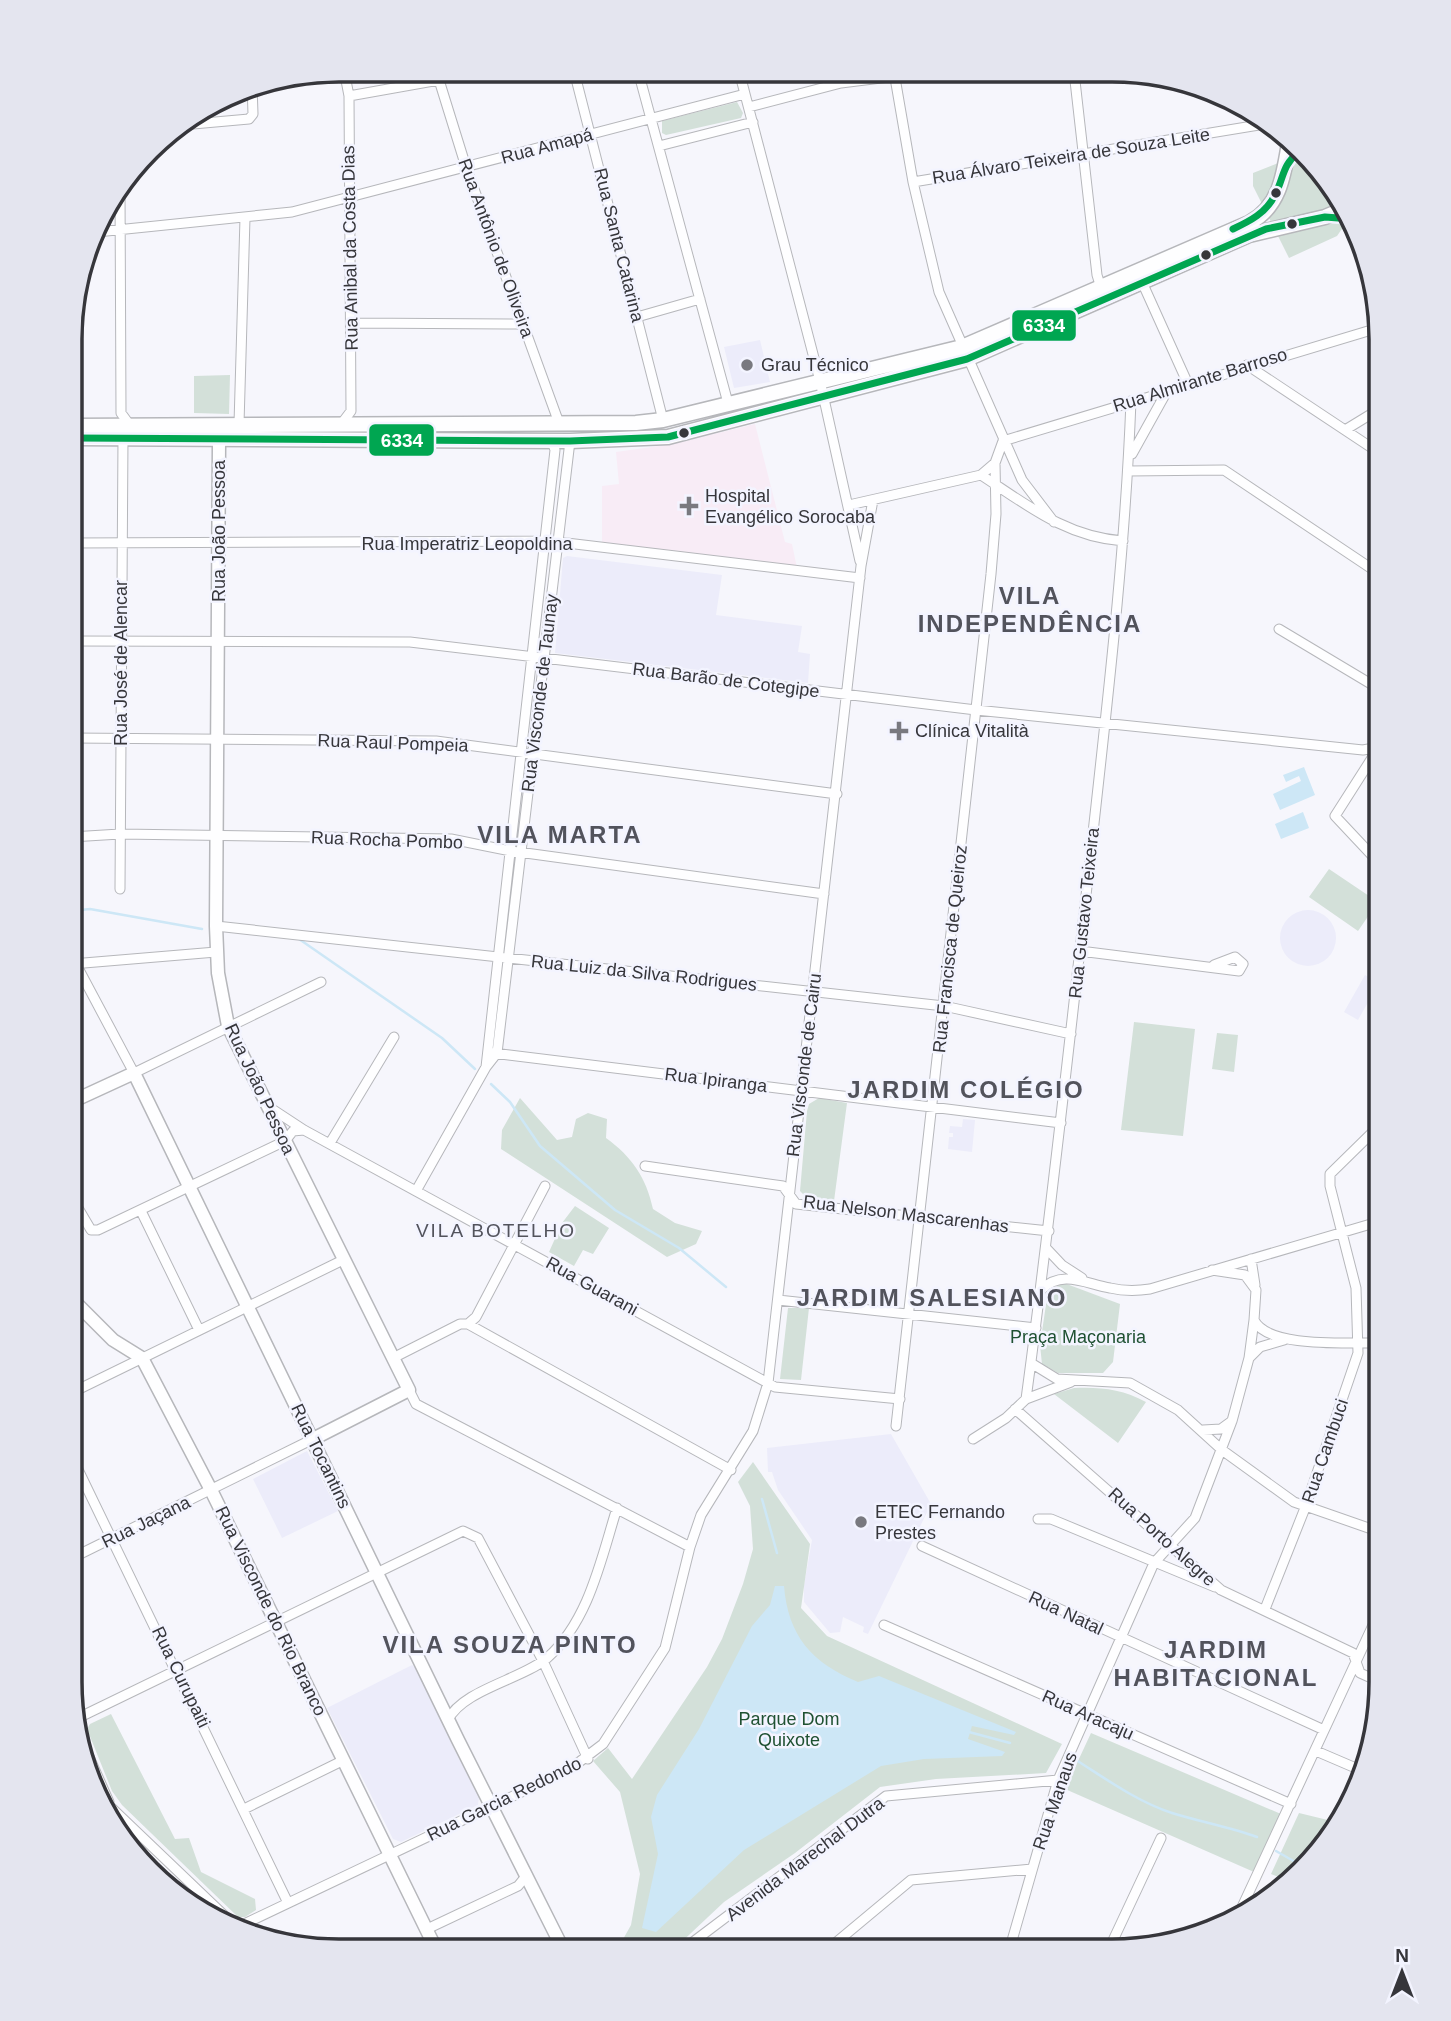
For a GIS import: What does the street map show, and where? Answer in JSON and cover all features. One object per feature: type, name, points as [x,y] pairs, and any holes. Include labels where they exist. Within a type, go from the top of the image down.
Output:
[{"type":"main road","points":[[82,437],[206,424],[559,424],[663,421],[820,381],[964,353],[1098,285],[1249,223],[1264,213],[1278,192],[1292,158]]},
{"type":"main road","points":[[1278,192],[1278,214],[1284,219],[1298,221]]},
{"type":"main road","points":[[1325,217],[1335,213]]},
{"type":"main road","points":[[82,427],[219,437],[570,441],[668,436],[824,398],[964,353],[1272,227],[1325,217],[1338,218]]},
{"type":"main road","points":[[206,424],[219,437]]},
{"type":"main road","name":"Rua João Pessoa","points":[[219,437],[216,952],[228,1026],[409,1390]]},
{"type":"main road","points":[[82,1097],[134,1073]]},
{"type":"main road","name":"Rua Tocantins","points":[[134,1073],[448,1720],[558,1939]]},
{"type":"main road","points":[[82,1309],[113,1340],[142,1358]]},
{"type":"main road","name":"Rua Visconde do Rio Branco","points":[[142,1358],[211,1490],[432,1939]]},
{"type":"main road","name":"Rua Jaçana","points":[[313,1439],[409,1390]]},
{"type":"street","name":"Rua Anibal da Costa Dias","points":[[342,423],[351,411],[349,96],[346,82]]},
{"type":"street","points":[[349,96],[409,82]]},
{"type":"street","name":"Rua Antônio de Oliveira","points":[[441,82],[466,167],[559,424]]},
{"type":"street","name":"Rua Santa Catarina","points":[[577,82],[663,421]]},
{"type":"street","points":[[641,82],[728,403]]},
{"type":"street","name":"Rua Visconde de Cairu","points":[[742,82],[820,381],[861,566]]},
{"type":"street","points":[[749,107],[847,82]]},
{"type":"street","points":[[896,82],[914,182],[939,292],[1022,480],[1054,522]]},
{"type":"street","points":[[1075,82],[1098,285],[1104,291],[1116,293]]},
{"type":"street","name":"Rua Amapá","points":[[107,231],[292,212],[350,200],[745,94]]},
{"type":"street","points":[[202,123],[252,118],[252,98]]},
{"type":"street","points":[[659,146],[753,122]]},
{"type":"street","name":"Rua Álvaro Teixeira de Souza Leite","points":[[914,182],[1254,126]]},
{"type":"street","name":"Rua José de Alencar","points":[[120,206],[121,413],[126,431],[121,544],[120,889]]},
{"type":"street","points":[[239,424],[245,218]]},
{"type":"street","points":[[1142,282],[1188,384]]},
{"type":"street","points":[[637,317],[700,299]]},
{"type":"street","points":[[352,323],[522,324]]},
{"type":"street","name":"Rua Almirante Barroso","points":[[1003,441],[1247,365],[1368,331]]},
{"type":"street","points":[[1247,365],[1369,446]]},
{"type":"street","name":"Rua Gustavo Teixeira","points":[[1128,467],[1147,422],[1167,391]]},
{"type":"street","points":[[1144,398],[1147,422]]},
{"type":"street","name":"Rua Gustavo Teixeira","points":[[1026,1399],[1049,1231],[1105,724],[1123,541],[1131,401]]},
{"type":"street","points":[[1345,430],[1369,415]]},
{"type":"street","points":[[1009,452],[1012,442],[1021,435]]},
{"type":"street","name":"Rua Visconde de Taunay","points":[[486,1067],[485,1051],[546,541],[555,450],[552,441]]},
{"type":"street","name":"Rua Visconde de Taunay","points":[[497,1053],[570,441]]},
{"type":"street","points":[[994,484],[995,463],[1003,441]]},
{"type":"street","points":[[849,505],[981,475],[995,463],[1006,461],[1016,467]]},
{"type":"street","points":[[1128,467],[1224,470],[1369,567]]},
{"type":"street","points":[[981,475],[1008,495],[1054,522],[1082,535],[1123,541]]},
{"type":"street","points":[[1008,495],[1018,491],[1022,480]]},
{"type":"street","name":"Rua Francisca de Queiroz","points":[[897,1426],[976,710],[996,514],[994,484]]},
{"type":"street","name":"Rua Francisca de Queiroz","points":[[996,514],[1008,495]]},
{"type":"street","name":"Rua Visconde de Cairu","points":[[690,1547],[701,1515],[731,1470],[752,1431],[768,1382],[861,566],[873,500]]},
{"type":"street","name":"Rua Imperatriz Leopoldina","points":[[82,543],[546,541],[860,578]]},
{"type":"street","points":[[1279,629],[1369,683]]},
{"type":"street","name":"Rua Barão de Cotegipe","points":[[82,641],[410,642],[976,710],[1369,749]]},
{"type":"street","name":"Rua Raul Pompeia","points":[[82,738],[436,741],[837,794]]},
{"type":"street","points":[[1369,763],[1335,816],[1369,852]]},
{"type":"street","name":"Rua Rocha Pombo","points":[[82,836],[120,834],[451,839],[521,853],[824,894]]},
{"type":"street","name":"Rua Luiz da Silva Rodrigues","points":[[216,926],[944,1006],[1070,1034]]},
{"type":"street","points":[[1080,951],[1214,965]]},
{"type":"street","points":[[82,963],[216,952]]},
{"type":"street","name":"Rua Tocantins","points":[[82,979],[134,1073]]},
{"type":"street","points":[[134,1073],[321,982]]},
{"type":"street","points":[[330,1143],[394,1037]]},
{"type":"street","name":"Rua Ipiranga","points":[[485,1051],[1061,1123]]},
{"type":"street","points":[[416,1191],[486,1067],[497,1053]]},
{"type":"street","name":"Rua Guarani","points":[[268,1106],[304,1130],[775,1387],[900,1399]]},
{"type":"street","points":[[82,1215],[91,1230],[141,1211],[285,1141],[293,1131],[304,1130]]},
{"type":"street","name":"Rua Cambuci","points":[[1265,1609],[1305,1508],[1353,1371],[1358,1342],[1356,1288],[1330,1186],[1330,1174],[1335,1166],[1369,1135]]},
{"type":"street","name":"Rua Nelson Mascarenhas","points":[[645,1166],[783,1186],[796,1204],[1049,1231]]},
{"type":"street","points":[[468,1324],[476,1317],[545,1186]]},
{"type":"street","points":[[141,1211],[199,1330]]},
{"type":"street","points":[[1041,1290],[1048,1283],[1061,1278],[1087,1281],[1119,1290],[1143,1290],[1369,1224]]},
{"type":"street","points":[[1046,1248],[1062,1265],[1087,1281]]},
{"type":"street","name":"Rua Manaus","points":[[1013,1939],[1058,1780],[1154,1563],[1195,1518],[1222,1450],[1249,1358],[1256,1290],[1251,1259]]},
{"type":"street","points":[[82,1388],[343,1260]]},
{"type":"street","points":[[1212,1270],[1245,1275],[1256,1290]]},
{"type":"street","points":[[778,1300],[1036,1328]]},
{"type":"street","points":[[1254,1320],[1261,1331],[1289,1340]]},
{"type":"street","points":[[393,1359],[460,1324],[468,1324],[731,1470]]},
{"type":"street","points":[[1249,1358],[1260,1347],[1289,1340],[1369,1342]]},
{"type":"street","points":[[1031,1363],[1057,1379],[1130,1383],[1178,1410],[1222,1450],[1305,1508],[1369,1528]]},
{"type":"street","points":[[973,1439],[1026,1399],[1076,1381]]},
{"type":"street","name":"Rua João Pessoa","points":[[409,1390],[415,1404],[690,1547]]},
{"type":"street","name":"Rua Porto Alegre","points":[[1015,1409],[1222,1590],[1353,1653],[1360,1673],[1369,1677]]},
{"type":"street","points":[[1203,1430],[1221,1429],[1232,1421]]},
{"type":"street","name":"Rua Jaçana","points":[[82,1553],[313,1439]]},
{"type":"street","name":"Rua Curupaiti","points":[[82,1478],[178,1671],[288,1903]]},
{"type":"street","points":[[448,1720],[461,1704],[543,1661],[569,1631],[587,1601],[617,1508]]},
{"type":"street","points":[[1038,1518],[1051,1519],[1222,1590]]},
{"type":"street","points":[[84,1715],[378,1573],[457,1531],[468,1532],[478,1538],[543,1661],[588,1759]]},
{"type":"street","name":"Rua Natal","points":[[922,1546],[1324,1730]]},
{"type":"street","name":"Rua Garcia Redondo","points":[[249,1922],[588,1759],[603,1744],[665,1648],[690,1547]]},
{"type":"street","name":"Rua Aracaju","points":[[884,1625],[1291,1804]]},
{"type":"street","points":[[1245,1901],[1369,1635]]},
{"type":"street","points":[[1316,1751],[1354,1767]]},
{"type":"street","points":[[244,1809],[344,1760]]},
{"type":"street","name":"Avenida Marechal Dutra","points":[[697,1939],[886,1796],[1058,1780]]},
{"type":"street","points":[[120,1815],[214,1906]]},
{"type":"street","points":[[1114,1939],[1161,1838]]},
{"type":"street","points":[[840,1939],[911,1880],[1032,1869]]},
{"type":"street","points":[[427,1929],[518,1886],[527,1875]]},
{"type":"shaded area","name":"Grau Técnico","points":[[760,340],[770,382],[734,388],[724,347]]},
{"type":"shaded area","name":"Hospital Evangélico Sorocaba","points":[[755,424],[785,542],[792,544],[797,568],[602,543],[602,486],[619,484],[616,452],[673,444]]},
{"type":"shaded area","points":[[567,556],[722,575],[716,615],[802,626],[798,652],[810,654],[808,683],[555,653],[563,558]]},
{"type":"shaded area","points":[[1302,910],[1314,910],[1328,918],[1336,932],[1334,949],[1328,958],[1314,966],[1302,966],[1285,954],[1280,944],[1280,932],[1292,915]]},
{"type":"shaded area","points":[[1365,975],[1369,977],[1369,1001],[1358,1020],[1344,1012]]},
{"type":"shaded area","points":[[963,1119],[975,1120],[972,1152],[948,1149],[949,1137],[953,1137],[953,1133],[949,1133],[950,1126],[962,1127]]},
{"type":"shaded area","name":"ETEC Fernando Prestes","points":[[891,1434],[931,1504],[868,1634],[863,1632],[864,1627],[843,1617],[840,1632],[830,1633],[804,1602],[804,1585],[812,1540],[778,1490],[772,1472],[768,1472],[767,1448]]},
{"type":"shaded area","points":[[307,1451],[338,1511],[282,1538],[253,1479]]},
{"type":"shaded area","points":[[412,1665],[417,1669],[479,1797],[478,1805],[401,1842],[393,1839],[327,1708]]},
{"type":"green space","points":[[737,102],[743,113],[741,118],[666,135],[662,133],[662,121]]},
{"type":"green space","points":[[1293,158],[1316,183],[1343,228],[1337,236],[1289,258],[1253,186],[1253,173]]},
{"type":"green space","points":[[230,375],[229,414],[194,413],[194,376]]},
{"type":"green space","points":[[1329,869],[1369,896],[1369,915],[1358,931],[1309,897]]},
{"type":"green space","points":[[1134,1022],[1195,1029],[1183,1136],[1121,1130]]},
{"type":"green space","points":[[1217,1033],[1238,1035],[1234,1072],[1212,1069]]},
{"type":"green space","points":[[520,1098],[557,1140],[572,1137],[576,1119],[588,1113],[607,1119],[606,1138],[637,1169],[653,1209],[675,1223],[702,1231],[696,1244],[667,1257],[501,1149],[502,1130]]},
{"type":"green space","points":[[819,1098],[847,1103],[834,1201],[807,1198],[800,1191],[807,1111],[809,1104]]},
{"type":"green space","points":[[575,1206],[609,1228],[593,1254],[583,1250],[574,1266],[549,1252],[562,1223]]},
{"type":"green space","name":"Praça Maçonaria","points":[[1064,1283],[1120,1304],[1113,1362],[1103,1373],[1058,1373],[1042,1364],[1040,1345],[1048,1291]]},
{"type":"green space","points":[[788,1308],[809,1308],[801,1380],[780,1379]]},
{"type":"green space","points":[[1074,1388],[1111,1390],[1146,1402],[1118,1443],[1054,1394]]},
{"type":"green space","name":"Parque Dom Quixote","points":[[753,1462],[810,1544],[801,1608],[827,1636],[1062,1744],[1046,1773],[936,1779],[880,1787],[795,1853],[724,1902],[685,1939],[623,1939],[631,1925],[640,1874],[620,1792],[593,1761],[608,1748],[632,1779],[707,1667],[722,1639],[753,1549],[750,1506],[738,1482]]},
{"type":"green space","points":[[111,1714],[175,1839],[189,1838],[201,1872],[255,1899],[256,1910],[245,1917],[238,1917],[122,1805],[112,1791],[87,1729],[90,1724]]},
{"type":"green space","points":[[1091,1733],[1281,1814],[1254,1872],[1065,1789]]},
{"type":"green space","points":[[1299,1813],[1328,1820],[1305,1851],[1281,1875],[1279,1877],[1271,1874]]},
{"type":"water","points":[[1304,767],[1315,795],[1280,810],[1273,794],[1301,781],[1299,776],[1286,782],[1283,775]]},
{"type":"water","points":[[1303,812],[1309,828],[1281,839],[1275,824]]},
{"type":"water","points":[[775,1586],[784,1586],[791,1619],[805,1646],[828,1666],[858,1682],[879,1676],[1016,1732],[1014,1735],[972,1726],[968,1739],[1005,1752],[1002,1756],[924,1759],[881,1766],[744,1850],[656,1932],[642,1928],[658,1854],[651,1817],[657,1795],[699,1729],[752,1626],[770,1605]]},
{"type":"waterway","points":[[82,910],[202,929]]},
{"type":"waterway","points":[[299,939],[442,1038],[475,1069]]},
{"type":"waterway","points":[[491,1084],[510,1102],[540,1146],[615,1210],[679,1248],[726,1287]]},
{"type":"waterway","points":[[762,1499],[777,1553]]},
{"type":"waterway","points":[[969,1732],[1010,1743]]},
{"type":"waterway","points":[[1076,1760],[1147,1803],[1257,1837]]},
{"type":"waterway","points":[[1276,1851],[1294,1862]]},
{"type":"transit line","name":"6334","points":[[1233,229],[1267,207],[1293,158]]},
{"type":"transit line","name":"6334","points":[[82,438],[570,441],[668,437],[967,359],[1266,229],[1325,217],[1338,218]]},
{"type":"place","name":"Grau Técnico","points":[[747,365]]},
{"type":"place","name":"Hospital Evangélico Sorocaba","points":[[689,506]]},
{"type":"place","name":"Clínica Vitalità","points":[[899,731]]},
{"type":"place","name":"ETEC Fernando Prestes","points":[[861,1522]]},
{"type":"district","name":"VILA INDEPENDÊNCIA","points":[[1030,610]]},
{"type":"district","name":"VILA MARTA","points":[[560,835]]},
{"type":"district","name":"JARDIM COLÉGIO","points":[[966,1090]]},
{"type":"district","name":"VILA BOTELHO","points":[[496,1230]]},
{"type":"district","name":"JARDIM SALESIANO","points":[[932,1298]]},
{"type":"district","name":"VILA SOUZA PINTO","points":[[510,1645]]},
{"type":"district","name":"JARDIM HABITACIONAL","points":[[1216,1664]]}]
